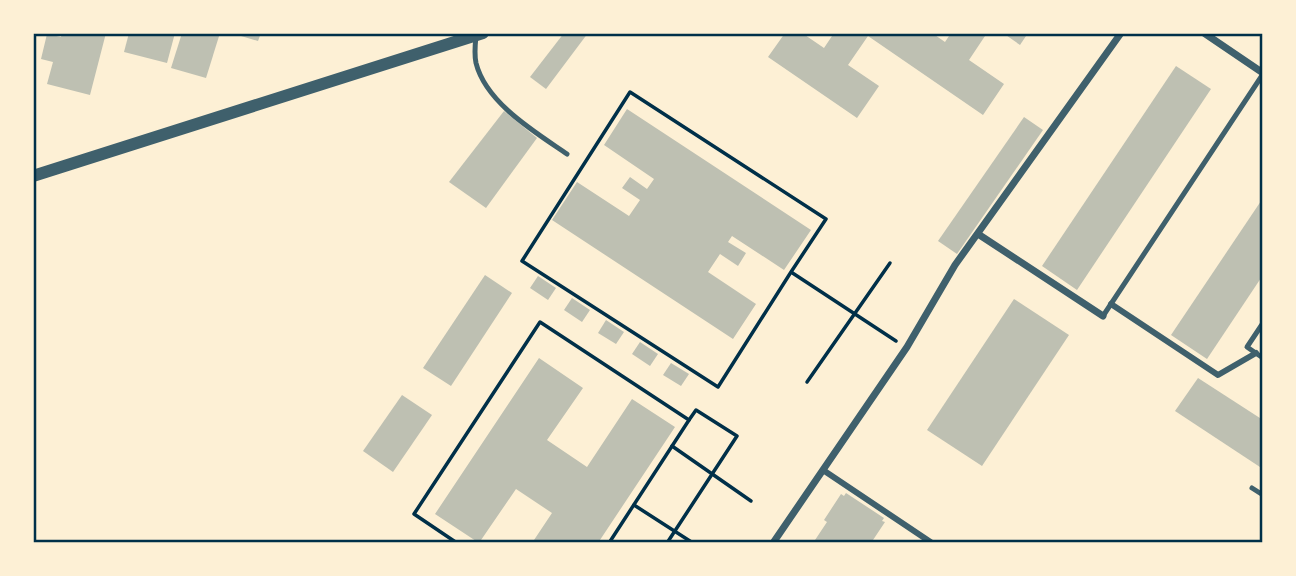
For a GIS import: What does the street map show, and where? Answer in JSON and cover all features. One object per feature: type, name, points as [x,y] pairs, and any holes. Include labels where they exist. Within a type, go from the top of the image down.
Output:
[{"type":"street","points":[[773,543],[907,347],[956,265],[1121,33]]},
{"type":"street","points":[[1204,33],[1263,74]]},
{"type":"street","points":[[33,176],[480,34]]},
{"type":"street","points":[[978,234],[1103,316]]},
{"type":"street","points":[[1111,304],[1218,375],[1259,356]]},
{"type":"street","points":[[823,470],[932,543]]},
{"type":"lane","points":[[480,34],[474,52],[484,82],[513,116],[567,154]]},
{"type":"lane","points":[[1103,316],[1263,74]]},
{"type":"lane","points":[[1259,356],[1247,347],[1263,323]]},
{"type":"lane","points":[[1252,488],[1263,495]]},
{"type":"path","points":[[630,92],[826,219],[791,272],[718,387],[522,261],[630,92]]},
{"type":"path","points":[[807,382],[890,263]]},
{"type":"path","points":[[791,272],[907,347]]},
{"type":"path","points":[[457,543],[414,514],[540,322],[689,420]]},
{"type":"path","points":[[609,543],[696,410],[737,436],[667,543]]},
{"type":"path","points":[[672,446],[751,501]]},
{"type":"path","points":[[634,505],[693,543]]},
{"type":"building","points":[[62,33],[106,33],[90,95],[47,84],[53,62],[41,59],[47,34],[61,37]]},
{"type":"building","points":[[129,33],[175,33],[167,63],[124,52]]},
{"type":"building","points":[[182,33],[220,33],[206,78],[171,68]]},
{"type":"building","points":[[231,33],[261,33],[258,41]]},
{"type":"building","points":[[564,33],[588,33],[546,89],[530,77]]},
{"type":"building","points":[[785,33],[802,33],[824,48],[834,33],[932,33],[945,42],[951,33],[987,33],[969,60],[1004,84],[983,115],[868,36],[848,65],[879,86],[857,118],[768,57]]},
{"type":"building","points":[[1003,33],[1028,33],[1020,45]]},
{"type":"building","points":[[1176,66],[1211,89],[1077,290],[1042,266]]},
{"type":"building","points":[[627,109],[811,230],[784,270],[732,236],[728,242],[746,253],[738,266],[720,254],[708,272],[756,304],[733,339],[552,220],[577,182],[629,216],[640,200],[622,188],[630,177],[647,189],[654,179],[604,145]]},
{"type":"building","points":[[504,111],[537,138],[486,208],[449,182]]},
{"type":"building","points":[[1024,117],[1043,130],[957,254],[938,241]]},
{"type":"building","points":[[1263,198],[1263,275],[1207,359],[1171,335]]},
{"type":"building","points":[[485,275],[512,293],[451,386],[423,368]]},
{"type":"building","points":[[538,276],[556,288],[548,300],[530,288]]},
{"type":"building","points":[[572,298],[590,310],[582,322],[564,310]]},
{"type":"building","points":[[1014,299],[1069,335],[982,466],[927,430]]},
{"type":"building","points":[[606,320],[624,332],[616,344],[598,333]]},
{"type":"building","points":[[640,342],[658,354],[650,366],[632,354]]},
{"type":"building","points":[[539,358],[583,388],[547,440],[587,467],[632,399],[675,427],[598,543],[532,543],[552,513],[516,489],[479,543],[435,514]]},
{"type":"building","points":[[671,363],[689,374],[681,386],[663,375]]},
{"type":"building","points":[[1198,378],[1263,420],[1263,469],[1175,411]]},
{"type":"building","points":[[402,395],[432,415],[393,472],[363,451]]},
{"type":"building","points":[[846,493],[884,518],[882,521],[885,522],[871,543],[813,543],[841,494],[844,496]]}]
